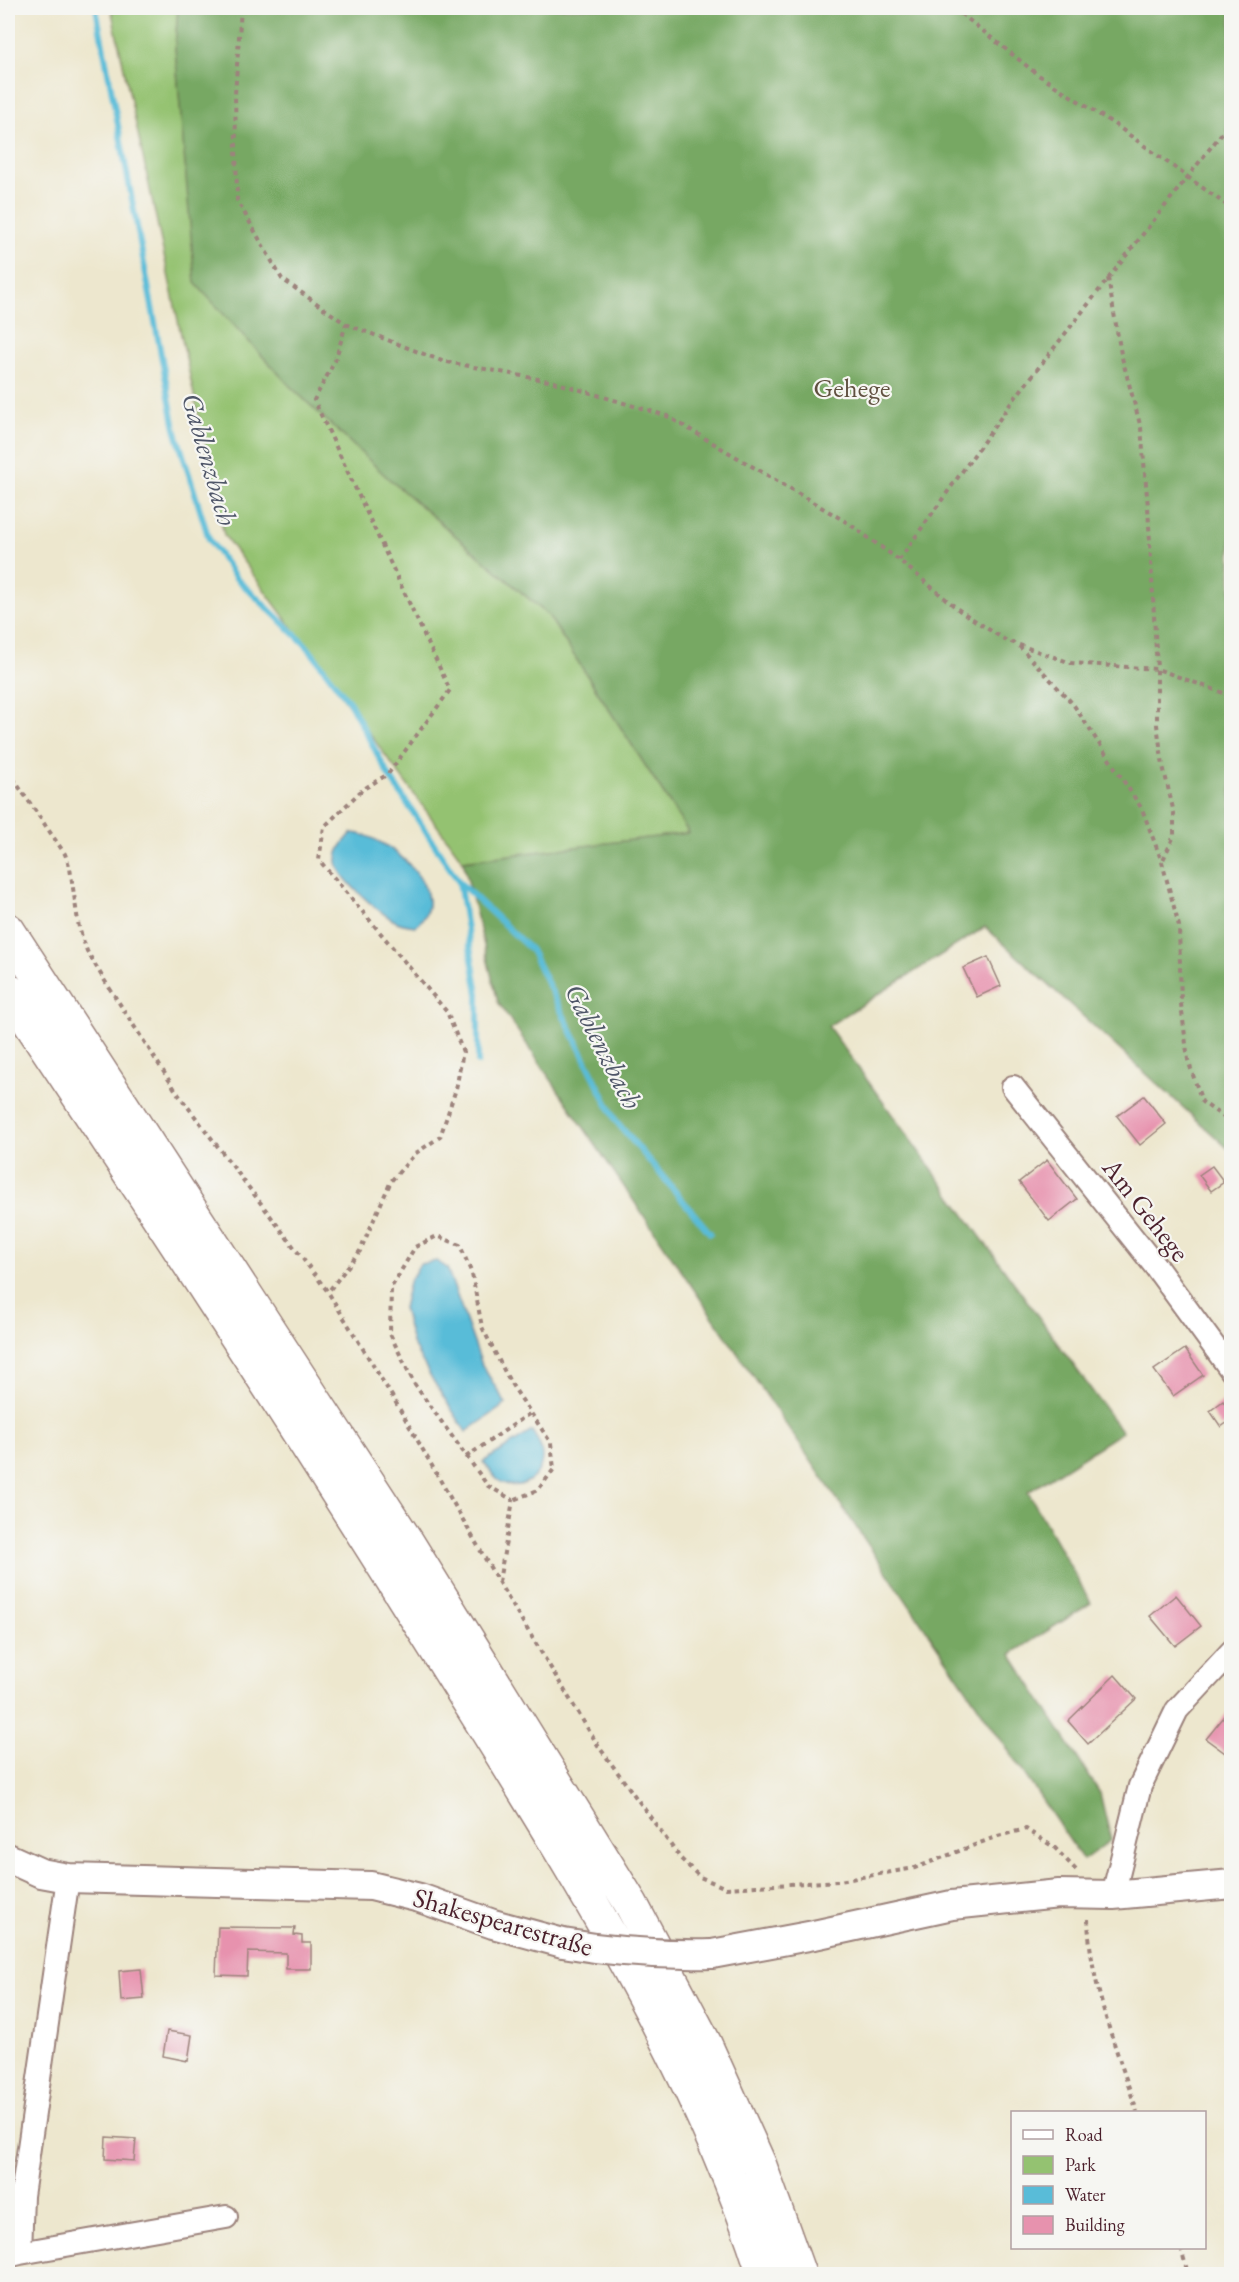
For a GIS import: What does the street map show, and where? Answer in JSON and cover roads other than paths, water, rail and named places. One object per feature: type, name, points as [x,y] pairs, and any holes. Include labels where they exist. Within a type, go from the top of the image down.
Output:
[{"type":"highway","points":[[8,930],[400,1532],[631,1904],[705,2044],[760,2166],[799,2274]]},
{"type":"highway","points":[[8,990],[373,1548],[580,1880],[658,2024],[717,2148],[764,2274]]},
{"type":"street","name":"Am Gehege","points":[[1013,1087],[1156,1267],[1232,1371]]},
{"type":"street","points":[[1101,1895],[1140,1786],[1177,1710],[1232,1651]]},
{"type":"street","name":"Shakespearestraße","points":[[8,1858],[41,1873],[68,1878],[371,1886],[563,1943],[606,1951],[669,1955],[712,1954],[952,1905],[1059,1894],[1101,1895],[1232,1884]]},
{"type":"street","points":[[68,1878],[14,2254],[226,2217]]},
{"type":"water","points":[[352,833],[367,836],[383,844],[413,869],[423,884],[428,899],[426,913],[415,926],[406,925],[386,916],[368,902],[343,875],[337,856],[342,845]]},
{"type":"water","points":[[437,1261],[447,1268],[482,1365],[506,1404],[466,1432],[412,1343],[403,1308],[409,1282],[420,1264]]},
{"type":"water","points":[[532,1431],[542,1453],[538,1472],[533,1478],[520,1485],[505,1484],[498,1480],[483,1462]]},
{"type":"waterway","name":"Gablenzbach","points":[[96,8],[175,429],[209,539],[236,578],[306,645],[350,703],[388,774],[459,882],[531,950],[616,1121],[710,1233]]},
{"type":"waterway","name":"Gablenzbach","points":[[459,882],[478,994],[478,1062]]},
{"type":"park label","name":"Gehege","points":[[852,388]]}]
